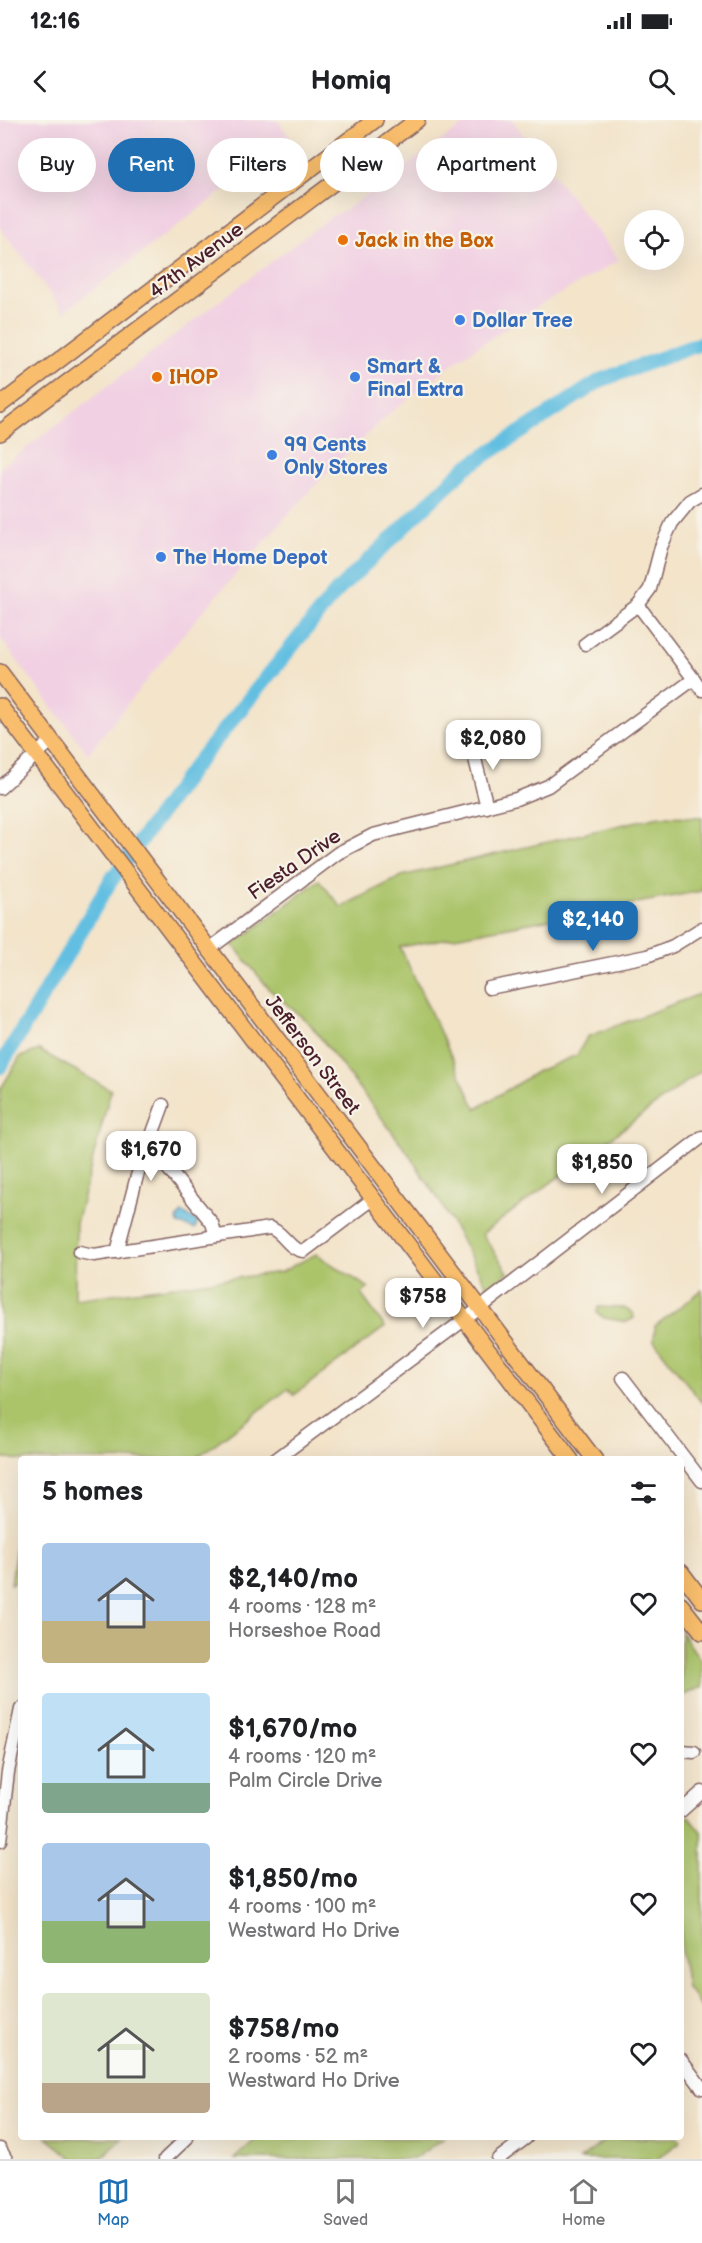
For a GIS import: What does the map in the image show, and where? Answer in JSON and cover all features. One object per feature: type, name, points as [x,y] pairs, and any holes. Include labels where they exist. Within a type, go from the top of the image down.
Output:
[{"type":"main road","name":"47th Avenue","points":[[0,405],[375,120]]},
{"type":"main road","name":"47th Avenue","points":[[0,433],[417,120]]},
{"type":"main road","points":[[260,207],[272,228]]},
{"type":"main road","name":"Jefferson Street","points":[[0,672],[592,1456]]},
{"type":"main road","points":[[0,682],[18,696]]},
{"type":"main road","name":"Jefferson Street","points":[[0,706],[568,1456]]},
{"type":"main road","points":[[373,1199],[383,1197],[410,1232],[440,1255]]},
{"type":"main road","points":[[684,1576],[699,1596]]},
{"type":"main road","points":[[684,1581],[699,1596]]},
{"type":"main road","points":[[684,1609],[702,1632]]},
{"type":"street","points":[[585,644],[638,605],[650,589],[661,547],[672,523],[690,501],[702,494]]},
{"type":"street","points":[[638,605],[702,690]]},
{"type":"street","name":"Fiesta Drive","points":[[208,950],[338,853],[373,835],[487,807],[548,786],[694,679]]},
{"type":"street","points":[[474,738],[474,755],[487,807]]},
{"type":"street","points":[[0,788],[51,741]]},
{"type":"street","points":[[489,988],[647,956],[673,946],[702,928]]},
{"type":"street","points":[[117,1252],[145,1155],[163,1105]]},
{"type":"street","points":[[280,1456],[480,1308],[702,1137]]},
{"type":"street","points":[[145,1155],[161,1160],[212,1223],[216,1236]]},
{"type":"street","points":[[79,1252],[87,1255],[117,1252],[270,1228],[278,1231],[292,1247],[304,1251],[373,1199]]},
{"type":"street","points":[[623,1378],[683,1456]]},
{"type":"street","points":[[684,1458],[702,1481]]},
{"type":"street","points":[[0,1841],[8,1772],[18,1724]]},
{"type":"street","points":[[684,1808],[702,1792]]},
{"type":"street","points":[[684,1809],[702,1800]]},
{"type":"street","points":[[684,2064],[702,2088]]},
{"type":"street","points":[[165,2159],[185,2140]]},
{"type":"street","points":[[498,2159],[523,2140]]},
{"type":"street","points":[[0,2149],[6,2159]]},
{"type":"shaded area","points":[[0,120],[277,120],[290,138],[207,138],[207,192],[221,192],[64,312],[0,228]]},
{"type":"shaded area","points":[[470,120],[512,120],[526,138],[445,138]]},
{"type":"shaded area","points":[[416,159],[416,192],[557,192],[557,179],[619,260],[542,304],[455,362],[389,414],[327,473],[284,519],[180,638],[88,754],[0,638],[0,468],[333,215],[344,211],[370,192],[404,192],[404,168]]},
{"type":"green space","points":[[659,816],[702,817],[702,891],[400,947],[476,1109],[538,1071],[577,1055],[587,1037],[702,993],[702,1070],[482,1234],[508,1272],[488,1288],[439,1200],[406,1150],[310,1024],[270,990],[233,945],[319,880],[341,907],[402,876]]},
{"type":"green space","points":[[39,1050],[111,1090],[76,1223],[75,1299],[281,1272],[316,1254],[369,1288],[361,1294],[385,1327],[294,1395],[288,1389],[199,1456],[18,1456],[18,1460],[0,1457],[0,1090],[20,1057]]},
{"type":"green space","points":[[702,1290],[702,1403],[654,1341],[655,1326]]},
{"type":"green space","points":[[598,1307],[624,1308],[633,1313],[634,1318],[627,1322],[604,1318],[597,1313]]},
{"type":"green space","points":[[18,1534],[18,1581],[11,1584]]},
{"type":"green space","points":[[684,1636],[702,1662],[702,1687],[684,1695]]},
{"type":"green space","points":[[689,1816],[702,1833],[702,2008],[687,1988],[684,1969],[684,1820]]},
{"type":"green space","points":[[50,2140],[120,2140],[100,2159],[74,2159]]},
{"type":"green space","points":[[255,2140],[440,2140],[414,2159],[234,2159]]},
{"type":"green space","points":[[606,2140],[681,2141],[657,2159],[580,2159]]},
{"type":"water","points":[[182,1213],[198,1221],[195,1229],[178,1224],[177,1218]]},
{"type":"waterway","points":[[0,1067],[110,882],[193,768],[336,592],[464,469],[601,380],[702,343]]},
{"type":"place","name":"Jack in the Box","points":[[343,240]]},
{"type":"place","name":"Dollar Tree","points":[[460,320]]},
{"type":"place","name":"IHOP","points":[[157,377]]},
{"type":"place","name":"Smart & Final Extra","points":[[355,377]]},
{"type":"place","name":"99 Cents Only Stores","points":[[272,455]]},
{"type":"place","name":"The Home Depot","points":[[161,557]]}]
